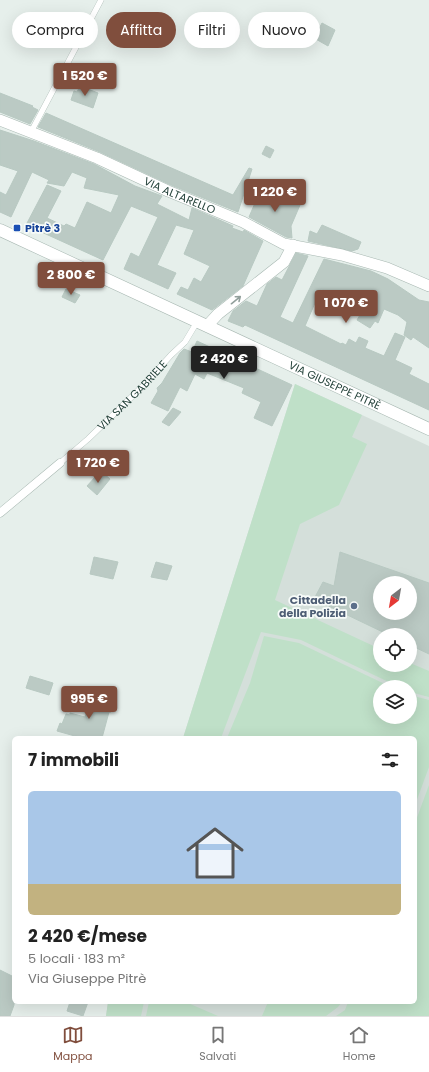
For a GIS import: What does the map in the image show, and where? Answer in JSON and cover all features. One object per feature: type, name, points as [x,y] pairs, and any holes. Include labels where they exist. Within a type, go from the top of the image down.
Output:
[{"type":"street","name":"VIA ALTARELLO","points":[[0,120],[97,158],[168,191],[243,222],[284,244],[387,268],[429,286]]},
{"type":"street","name":"VIA GIUSEPPE PITRÈ","points":[[0,230],[429,429]]},
{"type":"street","name":"VIA SAN GABRIELE","points":[[202,324],[218,314],[284,262],[293,245]]},
{"type":"street","points":[[0,513],[60,463]]},
{"type":"lane","points":[[31,132],[101,0]]},
{"type":"lane","name":"VIA SAN GABRIELE","points":[[60,463],[144,385],[171,354],[202,324]]},
{"type":"shaded area","points":[[295,384],[429,446],[429,1016],[106,1016],[108,1004],[417,1004],[417,736],[184,736]]},
{"type":"green space","points":[[295,384],[362,415],[352,437],[367,444],[339,505],[300,524],[275,600],[373,646],[373,672],[417,672],[417,666],[429,671],[429,697],[417,694],[417,680],[384,680],[301,640],[261,632],[222,736],[184,736]]},
{"type":"green space","points":[[264,636],[299,643],[376,680],[373,680],[373,724],[417,724],[417,697],[429,700],[429,767],[417,800],[417,736],[228,736],[250,683]]},
{"type":"green space","points":[[429,785],[429,1016],[336,1016],[345,1010],[347,1004],[417,1004],[417,818]]},
{"type":"green space","points":[[108,1004],[144,1004],[141,1016],[106,1016]]},
{"type":"green space","points":[[149,1004],[190,1004],[218,1016],[146,1016]]},
{"type":"green space","points":[[267,1004],[340,1004],[326,1016],[262,1016]]},
{"type":"building","points":[[322,23],[335,30],[328,46],[320,41],[320,27]]},
{"type":"building","points":[[80,86],[98,93],[93,108],[71,100],[74,91],[77,92]]},
{"type":"building","points":[[0,93],[33,106],[32,107],[38,110],[30,124],[0,112]]},
{"type":"building","points":[[46,113],[233,195],[249,168],[252,169],[238,212],[171,185],[100,152],[38,127]]},
{"type":"building","points":[[0,130],[34,141],[94,164],[135,186],[162,196],[157,204],[189,220],[192,208],[233,226],[232,228],[243,232],[244,230],[263,241],[243,286],[212,310],[177,294],[181,287],[188,290],[194,278],[201,282],[210,266],[184,254],[194,230],[176,225],[157,265],[176,273],[168,289],[124,269],[131,253],[139,257],[158,217],[131,206],[103,260],[26,225],[47,185],[61,191],[47,218],[64,226],[66,224],[75,228],[87,202],[111,213],[119,195],[84,188],[87,178],[72,172],[64,186],[47,183],[49,180],[32,172],[11,217],[0,212],[0,192],[6,195],[18,171],[0,165]]},
{"type":"building","points":[[266,146],[274,150],[270,158],[262,154]]},
{"type":"building","points":[[261,189],[300,205],[291,226],[292,238],[286,237],[249,217]]},
{"type":"building","points":[[322,225],[361,242],[358,249],[352,251],[308,241],[310,231],[317,234]]},
{"type":"building","points":[[296,253],[308,256],[280,317],[293,323],[324,259],[371,271],[388,279],[419,300],[429,302],[429,348],[413,337],[411,340],[404,335],[407,322],[398,315],[384,309],[378,323],[375,321],[370,328],[357,320],[360,315],[335,304],[339,298],[321,289],[305,326],[341,344],[346,345],[349,339],[356,343],[359,337],[368,341],[365,348],[384,356],[395,333],[405,337],[395,360],[412,368],[409,374],[429,384],[429,410],[245,325],[243,327],[228,321],[233,311],[246,301],[257,306],[267,284],[276,277],[282,280]]},
{"type":"building","points":[[66,289],[80,295],[75,303],[62,297]]},
{"type":"building","points":[[197,341],[292,385],[272,426],[254,418],[261,402],[242,393],[244,388],[207,373],[204,379],[195,374],[187,391],[180,387],[168,411],[151,403],[158,391],[157,388],[162,383],[180,353],[184,349],[192,352]]},
{"type":"building","points":[[173,408],[181,412],[169,426],[162,422]]},
{"type":"building","points":[[103,473],[110,479],[97,495],[87,486],[96,476],[98,479]]},
{"type":"building","name":"Cittadella della Polizia","points":[[340,552],[409,576],[373,576],[373,620],[417,620],[417,579],[429,583],[429,654],[417,648],[417,628],[374,628],[314,599],[323,582],[334,586]]},
{"type":"building","points":[[94,557],[118,562],[113,579],[90,574]]},
{"type":"building","points":[[156,562],[172,566],[167,580],[151,577]]},
{"type":"building","points":[[30,676],[53,683],[49,695],[26,688]]},
{"type":"building","points":[[92,694],[115,701],[111,712],[109,712],[103,736],[75,736],[57,731],[66,714],[70,715],[70,713],[85,717]]},
{"type":"building","points":[[0,970],[12,976],[12,1004],[14,1005],[10,1016],[0,1016]]},
{"type":"building","points":[[69,1004],[87,1004],[83,1016],[67,1011]]},
{"type":"place","name":"Pitrè 3","points":[[17,228]]},
{"type":"place","name":"Cittadella della Polizia","points":[[354,606]]}]
